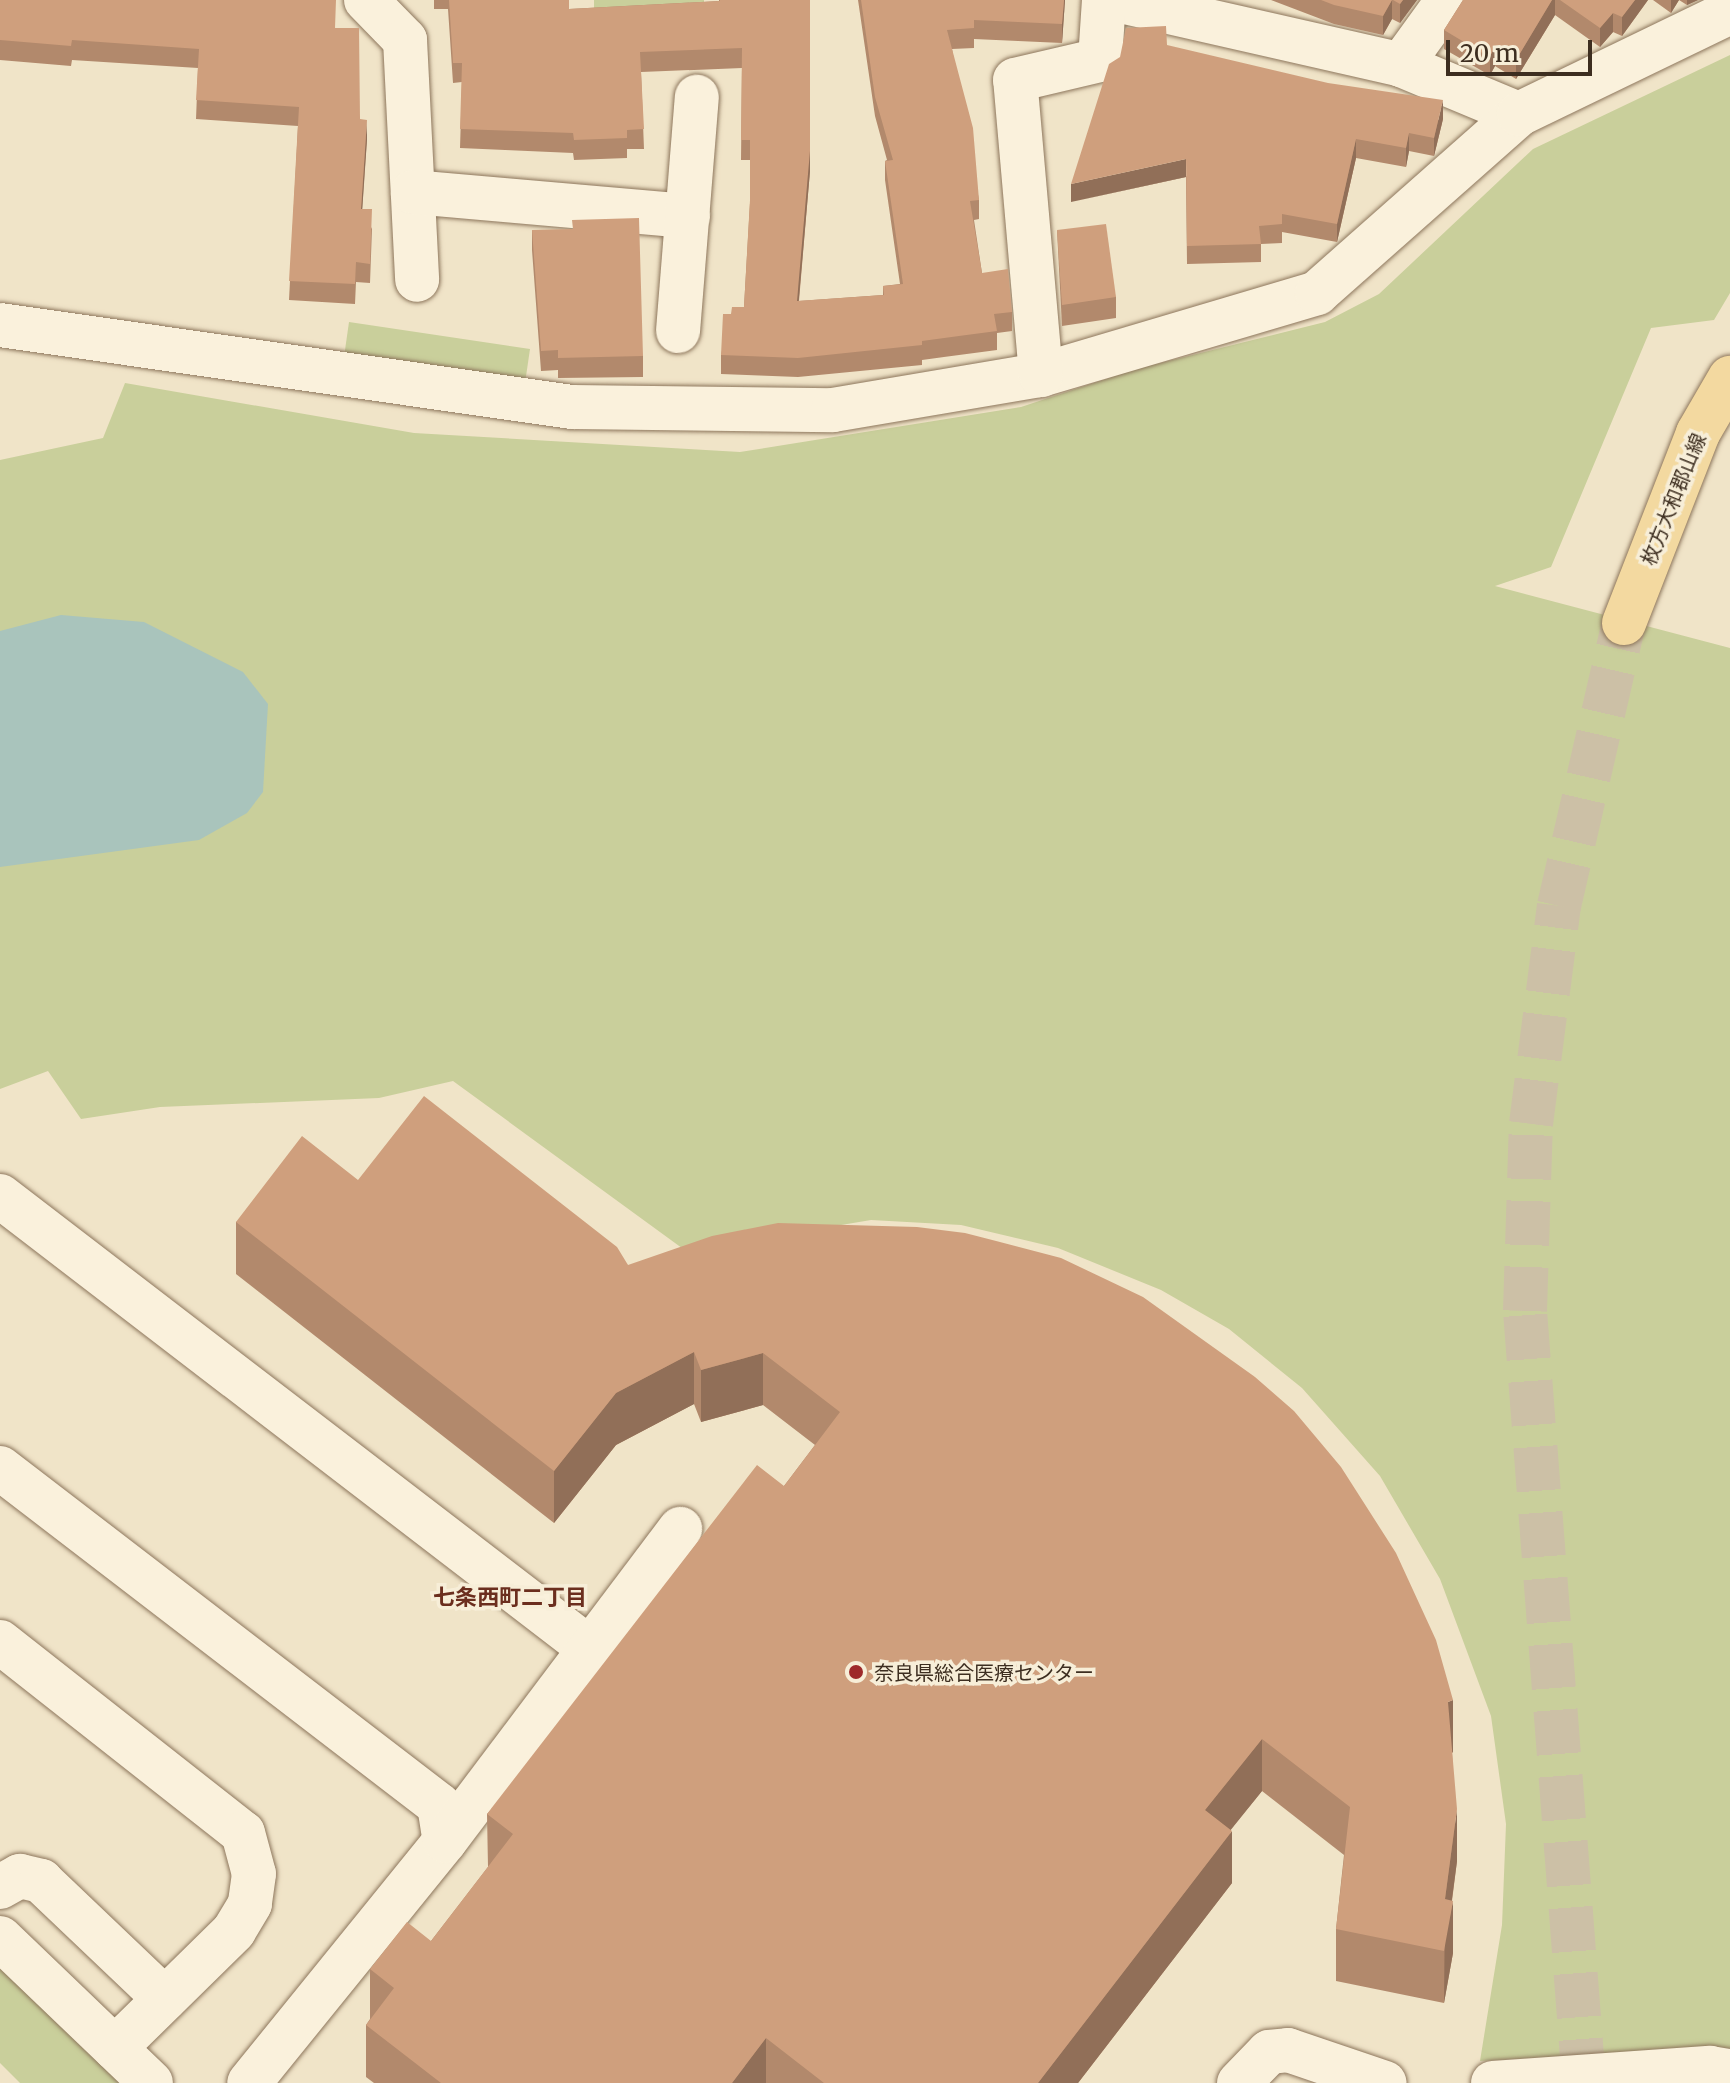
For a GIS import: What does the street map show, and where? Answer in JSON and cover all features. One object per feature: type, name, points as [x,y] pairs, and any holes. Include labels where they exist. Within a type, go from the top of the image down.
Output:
[{"type":"main road","name":"枚方大和郡山線","points":[[1624,623],[1698,433],[1730,378]]},
{"type":"street","points":[[366,0],[405,40],[417,280]]},
{"type":"street","points":[[1041,375],[1015,80],[1100,60],[1104,0]]},
{"type":"street","points":[[1116,0],[1401,65],[1519,114]]},
{"type":"street","points":[[1401,65],[1448,0]]},
{"type":"street","points":[[0,325],[572,407],[833,410],[1041,375],[1317,293],[1519,114],[1730,12]]},
{"type":"street","points":[[678,331],[697,97]]},
{"type":"street","points":[[413,192],[688,216]]},
{"type":"street","points":[[0,1196],[589,1648]]},
{"type":"street","points":[[0,1468],[439,1805],[445,1841]]},
{"type":"street","points":[[249,2083],[445,1841],[680,1529]]},
{"type":"street","points":[[0,1642],[243,1833],[254,1874],[250,1904],[234,1931],[115,2048]]},
{"type":"street","points":[[0,1887],[20,1876],[41,1881],[165,1999]]},
{"type":"street","points":[[0,1938],[151,2083]]},
{"type":"street","points":[[1239,2083],[1269,2052],[1288,2050],[1379,2082]]},
{"type":"street","points":[[1493,2083],[1710,2068],[1730,2071]]},
{"type":"green space","points":[[594,0],[704,0],[704,10],[594,8]]},
{"type":"green space","points":[[1730,55],[1730,293],[1714,320],[1651,328],[1551,567],[1495,586],[1730,648],[1730,2049],[1480,2061],[1502,1925],[1506,1824],[1491,1716],[1440,1579],[1380,1476],[1302,1388],[1229,1329],[1161,1290],[1058,1248],[961,1225],[871,1220],[686,1251],[453,1081],[379,1098],[160,1107],[81,1119],[48,1071],[0,1089],[0,460],[103,438],[125,383],[414,433],[740,452],[1021,407],[1136,369],[1325,322],[1379,294],[1533,149]]},
{"type":"green space","points":[[349,322],[530,349],[523,397],[342,371]]},
{"type":"green space","points":[[0,1965],[124,2083],[20,2083],[0,2063]]},
{"type":"water","points":[[61,615],[144,622],[243,672],[268,704],[263,792],[247,813],[199,840],[0,867],[0,631]]},
{"type":"building","points":[[0,0],[336,0],[335,28],[359,28],[360,119],[367,120],[361,209],[372,209],[370,264],[356,262],[355,284],[289,281],[299,107],[196,100],[199,49],[72,40],[71,46],[0,40]]},
{"type":"building","points":[[449,0],[569,0],[569,9],[720,0],[810,0],[810,151],[797,301],[884,295],[883,286],[903,284],[885,161],[893,160],[875,97],[861,0],[1064,0],[1062,24],[974,20],[974,28],[947,30],[973,128],[979,200],[970,201],[982,273],[1008,269],[1012,312],[994,314],[997,331],[922,341],[922,345],[798,358],[721,355],[723,314],[731,314],[732,307],[744,307],[750,140],[741,140],[742,48],[640,52],[644,129],[627,130],[627,138],[574,140],[573,133],[460,129],[462,63],[453,63]]},
{"type":"building","points":[[1321,0],[1392,0],[1383,16]]},
{"type":"building","points":[[1463,0],[1552,0],[1516,60],[1495,47],[1490,56],[1484,54],[1444,30]]},
{"type":"building","points":[[1560,0],[1635,0],[1622,17],[1613,13],[1600,28]]},
{"type":"building","points":[[1166,26],[1167,45],[1328,83],[1443,100],[1434,138],[1409,133],[1406,148],[1356,139],[1337,224],[1282,214],[1282,224],[1259,226],[1261,244],[1187,246],[1186,159],[1071,184],[1109,64],[1120,57],[1126,28]]},
{"type":"building","points":[[639,218],[643,356],[558,358],[558,350],[541,351],[532,230],[573,229],[572,220]]},
{"type":"building","points":[[1106,224],[1116,297],[1062,305],[1057,230]]},
{"type":"building","points":[[424,1096],[617,1247],[628,1265],[712,1236],[778,1223],[917,1227],[965,1233],[1061,1258],[1143,1297],[1255,1377],[1294,1411],[1341,1467],[1396,1553],[1436,1640],[1453,1700],[1448,1702],[1457,1809],[1445,1899],[1453,1901],[1444,1951],[1336,1929],[1350,1807],[1262,1739],[1205,1810],[1232,1831],[1038,2083],[824,2083],[766,2038],[732,2083],[441,2083],[366,2025],[394,1988],[370,1969],[407,1922],[431,1941],[513,1834],[487,1814],[757,1465],[784,1486],[840,1412],[763,1353],[701,1370],[694,1352],[616,1393],[554,1471],[236,1222],[302,1136],[358,1180]]},
{"type":"tunnel","points":[[1584,2083],[1525,1311],[1531,1124],[1559,906],[1624,623]]},
{"type":"place","name":"奈良県総合医療センター","points":[[856,1672]]},
{"type":"district","name":"七条西町二丁目","points":[[510,1598]]}]
